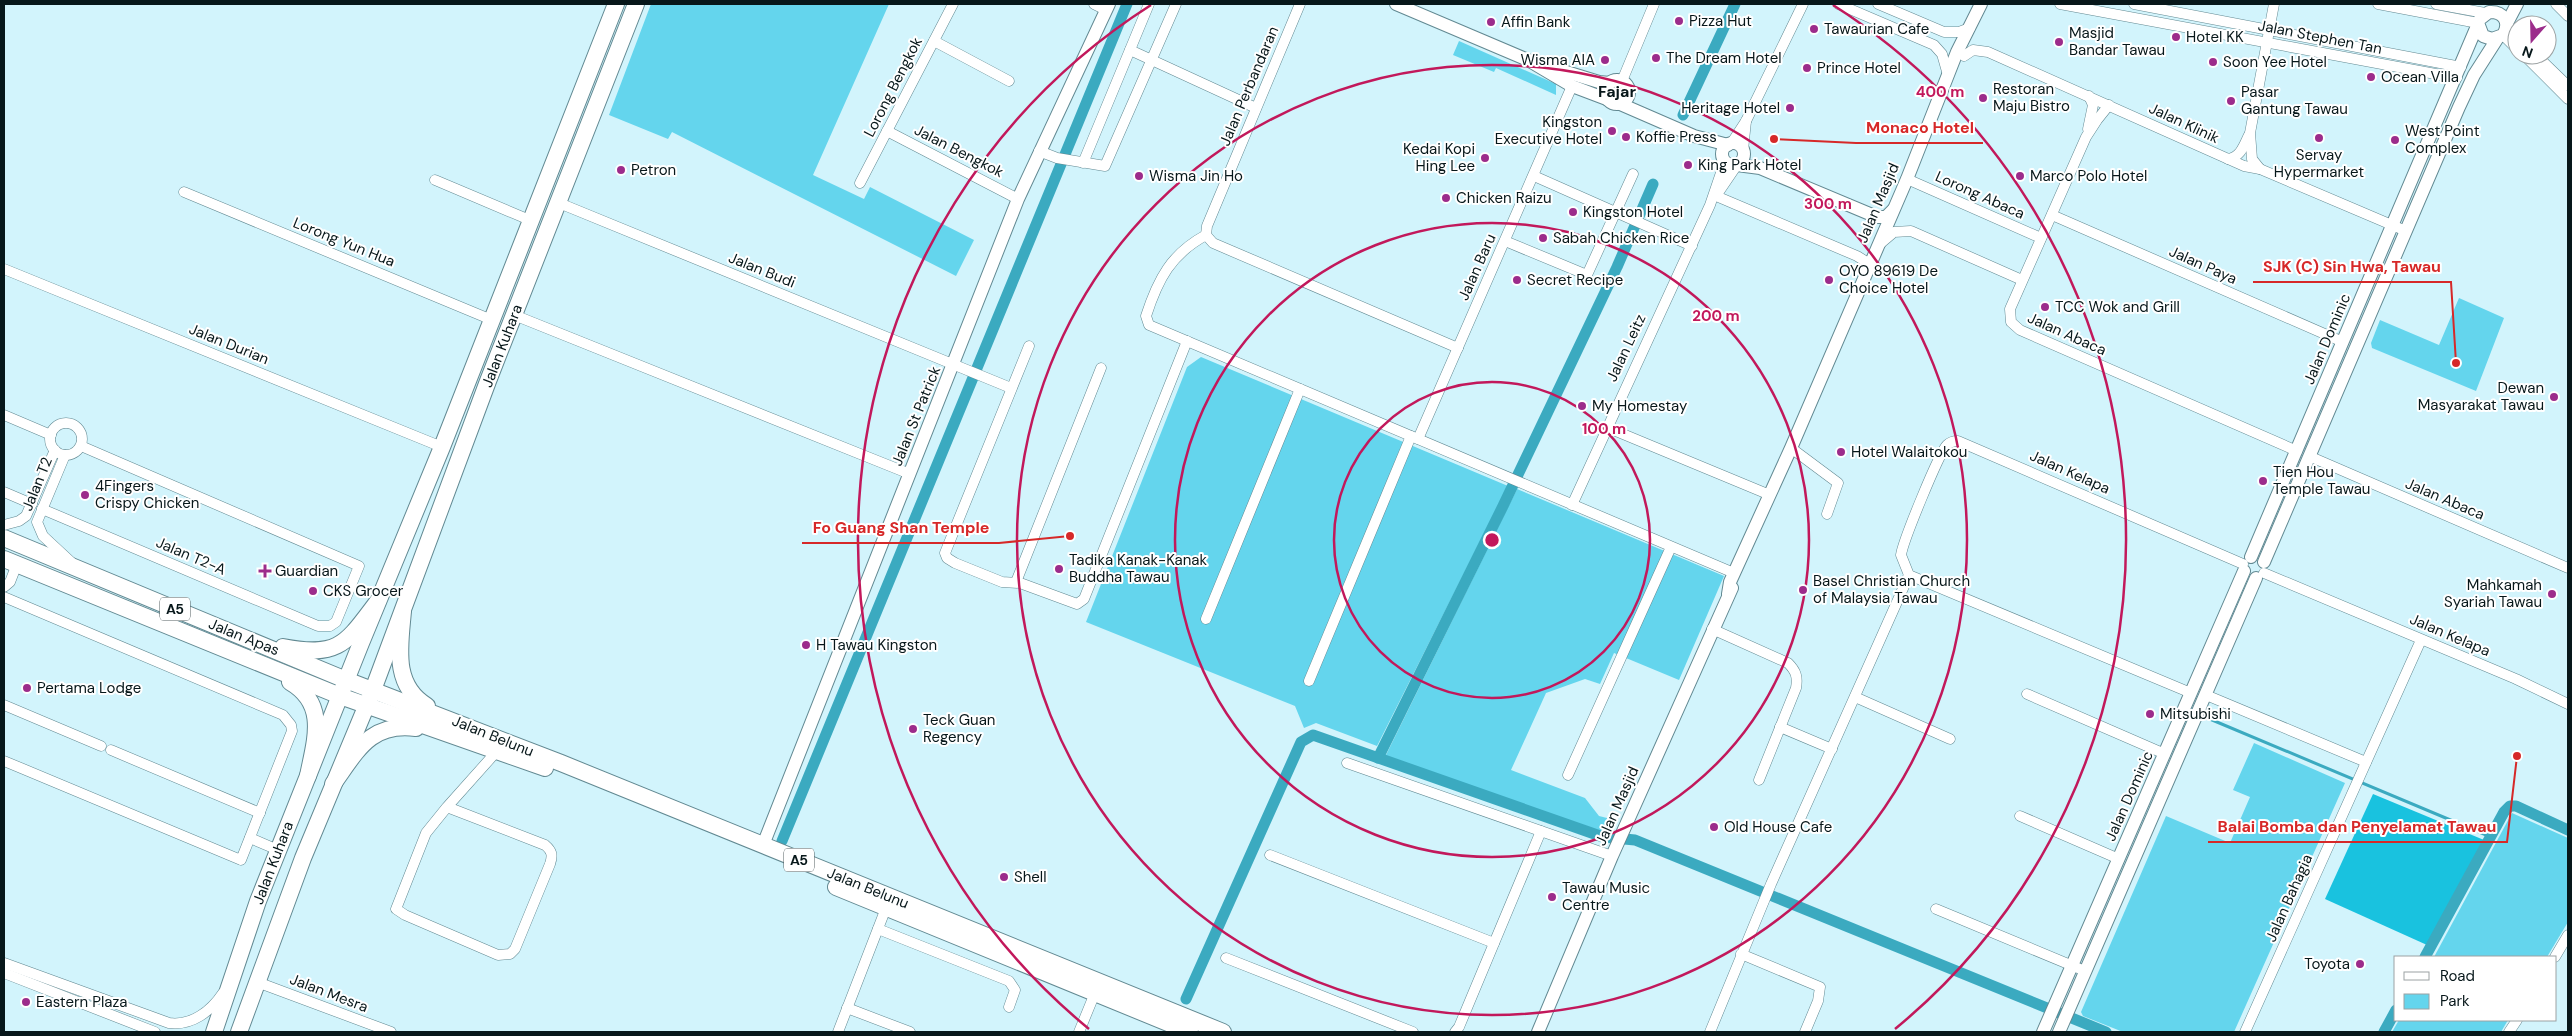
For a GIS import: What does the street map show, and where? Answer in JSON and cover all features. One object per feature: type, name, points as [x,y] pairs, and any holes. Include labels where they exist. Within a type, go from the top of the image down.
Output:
[{"type":"main road","name":"Jalan Kuhara","points":[[214,1032],[278,850],[442,447],[616,4]]},
{"type":"main road","name":"Jalan Kuhara","points":[[240,1032],[333,784],[373,690],[514,315],[636,4]]},
{"type":"main road","name":"Jalan Apas","points":[[4,538],[373,690]]},
{"type":"main road","points":[[4,545],[14,554],[7,565]]},
{"type":"main road","name":"Jalan Apas","points":[[7,565],[366,706]]},
{"type":"main road","points":[[254,642],[301,650],[326,650],[340,645],[350,637],[378,601]]},
{"type":"main road","points":[[403,611],[399,654],[401,670],[407,688],[446,725]]},
{"type":"main road","points":[[247,658],[300,688],[308,696],[316,721],[308,776]]},
{"type":"main road","name":"Jalan Belunu","points":[[373,690],[498,751],[555,772],[1190,1032]]},
{"type":"main road","name":"Jalan Belunu","points":[[366,706],[446,725],[763,845],[1223,1032]]},
{"type":"main road","points":[[333,784],[362,744],[373,735],[389,728],[446,725]]},
{"type":"street","name":"Lorong Bengkok","points":[[860,183],[953,4]]},
{"type":"street","points":[[1094,4],[1107,7]]},
{"type":"street","points":[[1083,163],[1149,4]]},
{"type":"street","points":[[1039,151],[1060,159],[1100,167],[1108,163],[1176,4]]},
{"type":"street","name":"Jalan Perbandaran","points":[[1206,235],[1207,226],[1300,4]]},
{"type":"street","points":[[1396,4],[1590,86],[1613,101],[1694,136],[1774,174],[1877,217],[1886,217],[1893,210]]},
{"type":"street","points":[[1613,101],[1606,89],[1620,84],[1654,4]]},
{"type":"street","points":[[1710,205],[1716,196],[1746,121],[1803,4]]},
{"type":"street","points":[[1838,4],[1934,45],[1942,54],[1947,65],[1948,76]]},
{"type":"street","points":[[1878,4],[1944,32],[1959,32],[1970,28]]},
{"type":"street","name":"Jalan Masjid","points":[[1538,1032],[1614,852],[1728,594],[1734,573],[1757,526],[1879,245],[1948,76],[1981,4]]},
{"type":"street","points":[[1943,92],[1950,86],[1990,4]]},
{"type":"street","name":"Jalan Stephen Tan","points":[[2060,4],[2074,5],[2267,42],[2461,67]]},
{"type":"street","name":"Jalan Stephen Tan","points":[[2134,4],[2461,67]]},
{"type":"street","points":[[2260,169],[2252,159],[2250,133],[2274,4]]},
{"type":"street","points":[[2378,4],[2502,15],[2503,31],[2507,36]]},
{"type":"street","points":[[2436,4],[2486,13]]},
{"type":"street","name":"Jalan Dominic","points":[[2060,1029],[2311,457],[2474,75],[2503,31],[2517,4]]},
{"type":"street","points":[[2556,4],[2568,16]]},
{"type":"street","name":"Jalan St Patrick","points":[[763,845],[1018,198],[1107,7]]},
{"type":"street","points":[[2486,13],[2483,36],[2503,31],[2507,32]]},
{"type":"street","name":"Jalan Dominic","points":[[2044,1032],[2486,13]]},
{"type":"street","points":[[934,41],[1009,81]]},
{"type":"street","points":[[1130,50],[1256,108]]},
{"type":"street","name":"Jalan Klinik","points":[[1964,56],[1973,50],[1988,52],[2244,166],[2260,169],[2406,231]]},
{"type":"street","points":[[1528,60],[1572,86],[1574,83],[1590,86],[1620,84]]},
{"type":"street","points":[[2534,65],[2568,99]]},
{"type":"street","points":[[2546,65],[2568,86]]},
{"type":"street","points":[[2461,67],[2474,75]]},
{"type":"street","points":[[1613,101],[1628,97],[1620,84]]},
{"type":"street","points":[[1620,84],[1645,115]]},
{"type":"street","name":"Jalan Baru","points":[[1309,681],[1414,438],[1458,348],[1572,86]]},
{"type":"street","points":[[1564,107],[1590,86]]},
{"type":"street","points":[[2086,137],[2094,105],[2089,96]]},
{"type":"street","points":[[2086,137],[2109,105]]},
{"type":"street","name":"Jalan Bengkok","points":[[887,131],[1018,198]]},
{"type":"street","points":[[2228,159],[2234,158],[2240,153],[2250,133]]},
{"type":"street","name":"Jalan Abaca","points":[[2086,137],[2010,309],[2011,322],[2014,327],[2297,451]]},
{"type":"street","points":[[1710,205],[1733,154]]},
{"type":"street","points":[[1505,241],[1587,275],[1633,174]]},
{"type":"street","points":[[1534,176],[1692,246]]},
{"type":"street","name":"Lorong Abaca","points":[[1907,179],[2041,238]]},
{"type":"street","points":[[435,180],[532,220]]},
{"type":"street","name":"Lorong Yun Hua","points":[[184,192],[492,320]]},
{"type":"street","points":[[1716,196],[1857,256],[1865,261],[1868,270]]},
{"type":"street","name":"Jalan Budi","points":[[559,203],[1011,388]]},
{"type":"street","name":"Jalan Leitz","points":[[1572,505],[1606,427],[1710,205]]},
{"type":"street","name":"Jalan Paya","points":[[2052,215],[2343,342]]},
{"type":"street","points":[[1879,245],[1894,232],[1911,231],[2022,280]]},
{"type":"street","points":[[1458,348],[1213,243],[1206,235],[1163,272],[1146,316],[1149,325],[1734,573]]},
{"type":"street","name":"Jalan Durian","points":[[4,269],[442,447]]},
{"type":"street","points":[[514,315],[910,474]]},
{"type":"street","points":[[1029,346],[945,553],[947,558],[955,564],[1002,582],[1016,582],[1073,604],[1082,601],[1187,341]]},
{"type":"street","points":[[1016,582],[1101,368]]},
{"type":"street","points":[[1206,619],[1300,390]]},
{"type":"street","points":[[4,415],[51,435]]},
{"type":"street","points":[[72,424],[80,431],[81,446],[74,453],[65,455],[55,450],[51,435],[57,427],[72,424]]},
{"type":"street","points":[[1606,427],[1770,496]]},
{"type":"street","name":"Jalan Kelapa","points":[[1909,575],[1901,555],[1918,507],[1944,448],[1953,441],[1958,441],[2246,564]]},
{"type":"street","name":"Jalan T2-A","points":[[42,509],[318,626],[330,626],[336,622],[359,566],[81,446]]},
{"type":"street","points":[[1791,448],[1838,483],[1827,514]]},
{"type":"street","name":"Jalan T2","points":[[4,525],[19,521],[26,516],[55,450]]},
{"type":"street","points":[[2297,451],[2296,455],[2300,461],[2305,462],[2311,457]]},
{"type":"street","name":"Jalan T2","points":[[65,455],[37,522],[39,529],[78,569]]},
{"type":"street","name":"Jalan Abaca","points":[[2311,457],[2568,568]]},
{"type":"street","points":[[4,492],[32,504]]},
{"type":"street","name":"Jalan Masjid","points":[[1728,594],[1736,583],[1755,540],[1757,526]]},
{"type":"street","points":[[1568,775],[1671,547]]},
{"type":"street","points":[[2260,558],[2261,571],[2249,577],[2246,564],[2260,558]]},
{"type":"street","points":[[4,587],[10,582],[7,565]]},
{"type":"street","name":"Jalan Kelapa","points":[[2261,571],[2568,704]]},
{"type":"street","points":[[1710,1032],[1771,884],[1909,575],[2191,693]]},
{"type":"street","points":[[4,597],[283,715],[291,725],[292,731],[241,860],[4,761]]},
{"type":"street","points":[[1712,629],[1788,663],[1795,670],[1798,678],[1796,688],[1759,780]]},
{"type":"street","name":"Jalan Bahagia","points":[[2245,1032],[2421,640]]},
{"type":"street","points":[[2027,694],[2165,754]]},
{"type":"street","points":[[2206,695],[2365,765]]},
{"type":"street","points":[[1856,697],[1950,739]]},
{"type":"street","points":[[4,705],[260,813]]},
{"type":"street","points":[[1780,727],[1832,749]]},
{"type":"street","points":[[446,807],[546,845],[551,850],[553,857],[515,950],[510,954],[498,955],[405,915],[396,909],[426,834],[446,807],[498,751]]},
{"type":"street","points":[[1348,763],[1541,831],[1614,852]]},
{"type":"street","points":[[2020,816],[2119,859]]},
{"type":"street","points":[[1455,1032],[1459,1027],[1541,831]]},
{"type":"street","points":[[250,838],[278,850]]},
{"type":"street","points":[[1270,855],[1494,943]]},
{"type":"street","points":[[838,1032],[886,908]]},
{"type":"street","points":[[1936,909],[2086,971]]},
{"type":"street","points":[[878,929],[1009,981],[1015,990],[1009,1007]]},
{"type":"street","points":[[2556,956],[2568,935]]},
{"type":"street","points":[[1741,954],[1820,987],[1818,1002],[1805,1032]]},
{"type":"street","points":[[1226,958],[1413,1032]]},
{"type":"street","points":[[4,963],[169,1023],[182,1028],[186,1032]]},
{"type":"street","points":[[4,973],[143,1029],[155,1032]]},
{"type":"street","name":"Jalan Mesra","points":[[258,982],[391,1032]]},
{"type":"street","points":[[169,1023],[181,1024],[197,1017],[217,1002],[229,985]]},
{"type":"street","points":[[1079,1032],[1095,993]]},
{"type":"street","points":[[848,1008],[910,1032]]},
{"type":"street","points":[[2509,1032],[2516,1021]]},
{"type":"green space","points":[[651,4],[889,4],[813,175],[864,199],[870,187],[974,240],[956,276],[672,132],[668,139],[609,115]]},
{"type":"green space","points":[[1459,41],[1556,84],[1556,95],[1496,68],[1494,72],[1453,55]]},
{"type":"green space","points":[[2459,298],[2504,318],[2476,391],[2372,348],[2371,343],[2380,320],[2439,345]]},
{"type":"green space","points":[[1201,357],[1508,486],[1377,746],[1316,723],[1304,728],[1295,706],[1086,622],[1187,367]]},
{"type":"green space","points":[[1517,489],[1724,576],[1679,680],[1614,653],[1600,684],[1585,679],[1546,693],[1511,770],[1585,798],[1599,816],[1615,820],[1611,828],[1603,833],[1385,757]]},
{"type":"green space","points":[[2254,743],[2345,783],[2234,1032],[2123,1032],[2083,1016],[2081,1012],[2166,816],[2230,843],[2250,797],[2233,790]]},
{"type":"green space","points":[[2512,813],[2568,838],[2568,922],[2548,956],[2435,956]]},
{"type":"green space","points":[[2398,1021],[2507,1021],[2501,1032],[2392,1032]]},
{"type":"shaded area","points":[[2373,794],[2484,840],[2427,945],[2325,899]]},
{"type":"waterway","points":[[782,841],[1127,4]]},
{"type":"waterway","points":[[1683,115],[1735,4]]},
{"type":"waterway","points":[[1378,758],[1503,506],[1617,267],[1653,184]]},
{"type":"waterway","points":[[2205,717],[2491,837]]},
{"type":"waterway","points":[[1186,999],[1301,742],[1313,735],[1603,837],[1635,840],[2106,1032]]},
{"type":"waterway","points":[[2426,956],[2504,812],[2510,806],[2516,806],[2568,830]]},
{"type":"waterway","points":[[2384,1032],[2394,1014]]},
{"type":"place","name":"Pizza Hut","points":[[1679,21]]},
{"type":"place","name":"Affin Bank","points":[[1491,22]]},
{"type":"place","name":"Tawaurian Cafe","points":[[1814,29]]},
{"type":"place","name":"Hotel KK","points":[[2176,37]]},
{"type":"place","name":"Masjid Bandar Tawau","points":[[2059,42]]},
{"type":"place","name":"The Dream Hotel","points":[[1656,58]]},
{"type":"place","name":"Wisma AIA","points":[[1605,60]]},
{"type":"place","name":"Soon Yee Hotel","points":[[2213,62]]},
{"type":"place","name":"Prince Hotel","points":[[1807,68]]},
{"type":"place","name":"Ocean Villa","points":[[2371,77]]},
{"type":"place","name":"Restoran Maju Bistro","points":[[1983,98]]},
{"type":"place","name":"Pasar Gantung Tawau","points":[[2231,101]]},
{"type":"place","name":"Heritage Hotel","points":[[1790,108]]},
{"type":"place","name":"Kingston Executive Hotel","points":[[1612,131]]},
{"type":"place","name":"Koffie Press","points":[[1626,137]]},
{"type":"place","name":"Servay Hypermarket","points":[[2319,138]]},
{"type":"place","name":"Monaco Hotel","points":[[1774,139]]},
{"type":"place","name":"West Point Complex","points":[[2395,140]]},
{"type":"place","name":"Kedai Kopi Hing Lee","points":[[1485,158]]},
{"type":"place","name":"King Park Hotel","points":[[1688,165]]},
{"type":"place","name":"Petron","points":[[621,170]]},
{"type":"place","name":"Wisma Jin Ho","points":[[1139,176]]},
{"type":"place","name":"Marco Polo Hotel","points":[[2020,176]]},
{"type":"place","name":"Chicken Raizu","points":[[1446,198]]},
{"type":"place","name":"Kingston Hotel","points":[[1573,212]]},
{"type":"place","name":"Sabah Chicken Rice","points":[[1543,238]]},
{"type":"place","name":"Secret Recipe","points":[[1517,280]]},
{"type":"place","name":"OYO 89619 De Choice Hotel","points":[[1829,280]]},
{"type":"place","name":"TCC Wok and Grill","points":[[2045,307]]},
{"type":"place","name":"SJK (C) Sin Hwa, Tawau","points":[[2456,363]]},
{"type":"place","name":"Dewan Masyarakat Tawau","points":[[2554,397]]},
{"type":"place","name":"My Homestay","points":[[1582,406]]},
{"type":"place","name":"Hotel Walaitokou","points":[[1841,452]]},
{"type":"place","name":"Tien Hou Temple Tawau","points":[[2263,481]]},
{"type":"place","name":"4Fingers Crispy Chicken","points":[[85,495]]},
{"type":"place","name":"Fo Guang Shan Temple","points":[[1070,536]]},
{"type":"place","name":"Tadika Kanak-Kanak Buddha Tawau","points":[[1059,569]]},
{"type":"place","name":"Guardian","points":[[265,571]]},
{"type":"place","name":"Basel Christian Church of Malaysia Tawau","points":[[1803,590]]},
{"type":"place","name":"CKS Grocer","points":[[313,591]]},
{"type":"place","name":"Mahkamah Syariah Tawau","points":[[2552,594]]},
{"type":"place","name":"H Tawau Kingston","points":[[806,645]]},
{"type":"place","name":"Pertama Lodge","points":[[27,688]]},
{"type":"place","name":"Mitsubishi","points":[[2150,714]]},
{"type":"place","name":"Teck Guan Regency","points":[[913,729]]},
{"type":"place","name":"Balai Bomba dan Penyelamat Tawau","points":[[2517,756]]},
{"type":"place","name":"Old House Cafe","points":[[1714,827]]},
{"type":"place","name":"Shell","points":[[1004,877]]},
{"type":"place","name":"Tawau Music Centre","points":[[1552,897]]},
{"type":"place","name":"Toyota","points":[[2360,964]]},
{"type":"place","name":"Eastern Plaza","points":[[26,1002]]},
{"type":"district","name":"Fajar","points":[[1617,91]]}]
